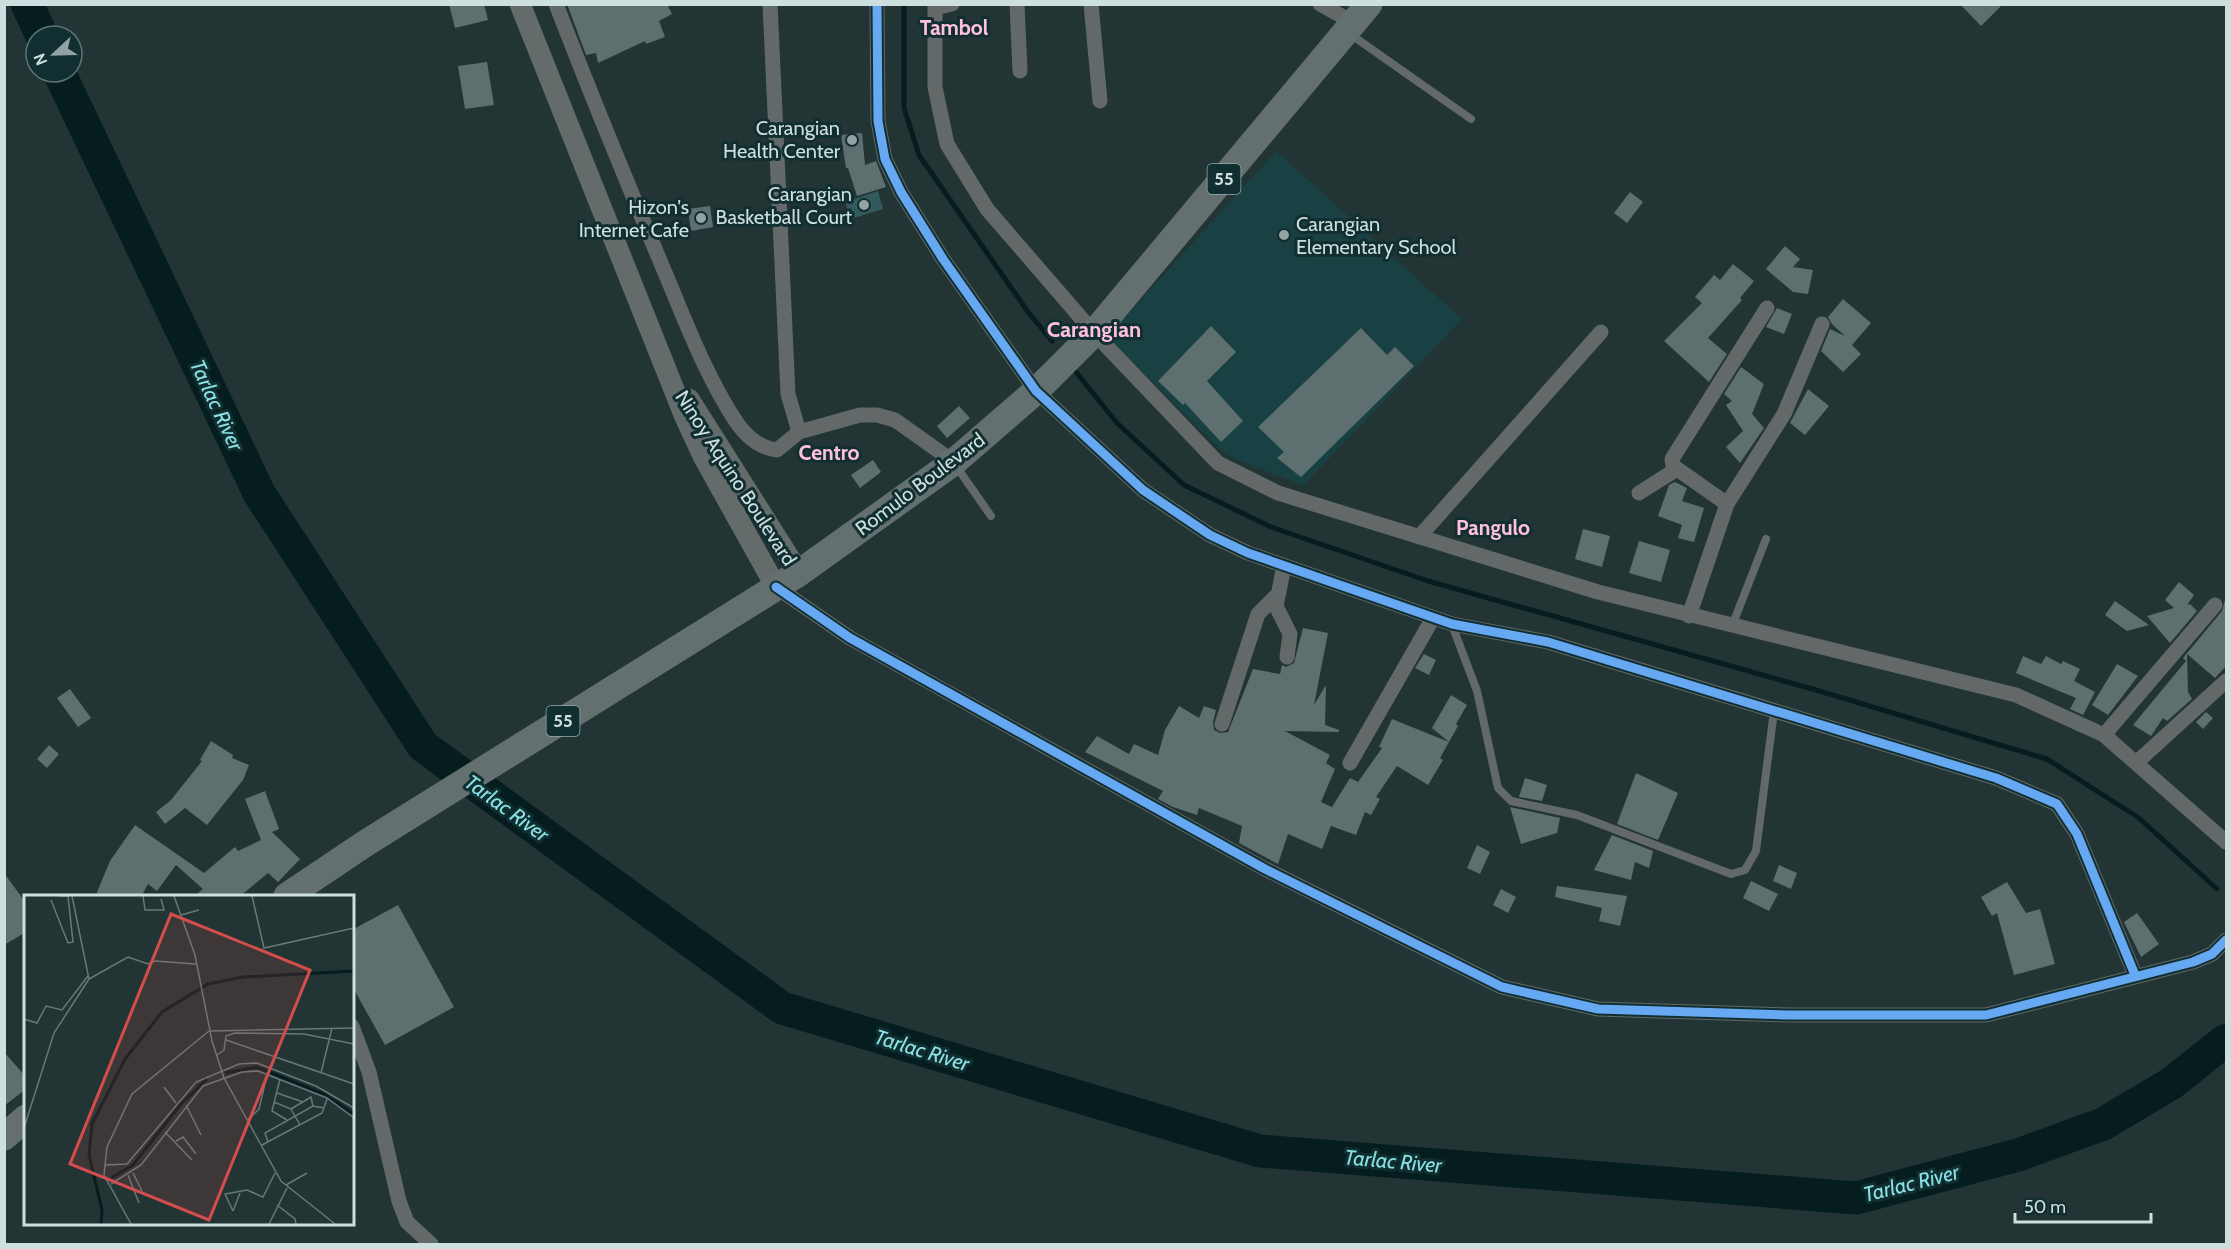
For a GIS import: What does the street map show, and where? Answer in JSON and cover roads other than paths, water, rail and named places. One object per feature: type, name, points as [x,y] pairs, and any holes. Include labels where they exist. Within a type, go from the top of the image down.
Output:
[{"type":"highway","name":"Romulo Boulevard","points":[[298,893],[366,843],[799,573],[954,462],[1036,391],[1094,333],[1357,20]]},
{"type":"highway","points":[[4,1137],[24,1121]]},
{"type":"main road","name":"Ninoy Aquino Boulevard","points":[[520,4],[704,458],[767,593]]},
{"type":"main road","name":"Ninoy Aquino Boulevard","points":[[674,383],[692,403],[730,467],[799,573]]},
{"type":"street","points":[[556,4],[615,157],[716,387],[738,424],[765,449],[777,450],[800,432],[860,415],[878,415],[895,420],[954,462]]},
{"type":"street","points":[[770,4],[788,394],[800,432]]},
{"type":"street","points":[[877,4],[878,120],[885,159],[901,192],[943,259],[1036,391],[1143,490],[1210,535],[1248,553],[1433,618],[1452,624],[1548,642],[1996,778],[2057,804],[2077,834],[2135,975]]},
{"type":"street","points":[[952,4],[935,6],[935,87],[947,144],[987,209],[1094,333],[1218,463],[1278,493],[1598,592],[2016,695],[2104,735],[2226,842]]},
{"type":"street","points":[[1017,4],[1020,71]]},
{"type":"street","points":[[1091,4],[1100,101]]},
{"type":"street","points":[[1320,4],[1357,20]]},
{"type":"street","points":[[1728,504],[1673,466],[1672,459],[1767,308]]},
{"type":"street","points":[[1689,616],[1728,504],[1784,414],[1822,324]]},
{"type":"street","points":[[1419,537],[1602,332]]},
{"type":"street","points":[[1639,493],[1677,469]]},
{"type":"street","points":[[1284,566],[1277,611],[1287,625],[1291,639],[1287,657]]},
{"type":"street","points":[[767,593],[1265,869],[1502,987],[1598,1009],[1788,1015],[1986,1015],[2010,1011],[2135,975],[2193,962],[2212,954],[2226,940]]},
{"type":"street","points":[[1222,724],[1258,614],[1279,593]]},
{"type":"street","points":[[2104,735],[2215,605]]},
{"type":"street","points":[[1350,763],[1433,618]]},
{"type":"street","points":[[2137,762],[2226,681]]},
{"type":"street","points":[[354,1031],[369,1072],[399,1201],[407,1222],[431,1245]]},
{"type":"lane","points":[[1357,20],[1471,119]]},
{"type":"lane","points":[[954,462],[991,516]]},
{"type":"lane","points":[[1732,626],[1766,539]]},
{"type":"lane","points":[[1452,624],[1477,691],[1498,788],[1503,795],[1511,801],[1577,815],[1731,874],[1745,870],[1756,851],[1774,711]]},
{"type":"waterway","name":"Tarlac River","points":[[27,4],[36,24]]},
{"type":"waterway","points":[[904,4],[904,108],[919,155],[1028,312],[1052,341]]},
{"type":"waterway","name":"Tarlac River","points":[[65,84],[259,493],[423,746],[782,1008],[1260,1151],[1856,1198],[2018,1155],[2103,1124],[2172,1083],[2226,1040]]},
{"type":"waterway","points":[[1076,372],[1117,423],[1184,485],[1271,527],[1428,581],[1816,690],[2047,759],[2139,818],[2217,889]]},
{"type":"place","name":"Carangian Health Center","points":[[852,140]]},
{"type":"place","name":"Carangian Basketball Court","points":[[864,205]]},
{"type":"place","name":"Hizon's Internet Cafe","points":[[701,218]]},
{"type":"place","name":"Carangian Elementary School","points":[[1284,235]]},
{"type":"district","name":"Tambol","points":[[954,27]]},
{"type":"district","name":"Carangian","points":[[1094,329]]},
{"type":"district","name":"Centro","points":[[829,452]]},
{"type":"district","name":"Pangulo","points":[[1493,527]]}]
